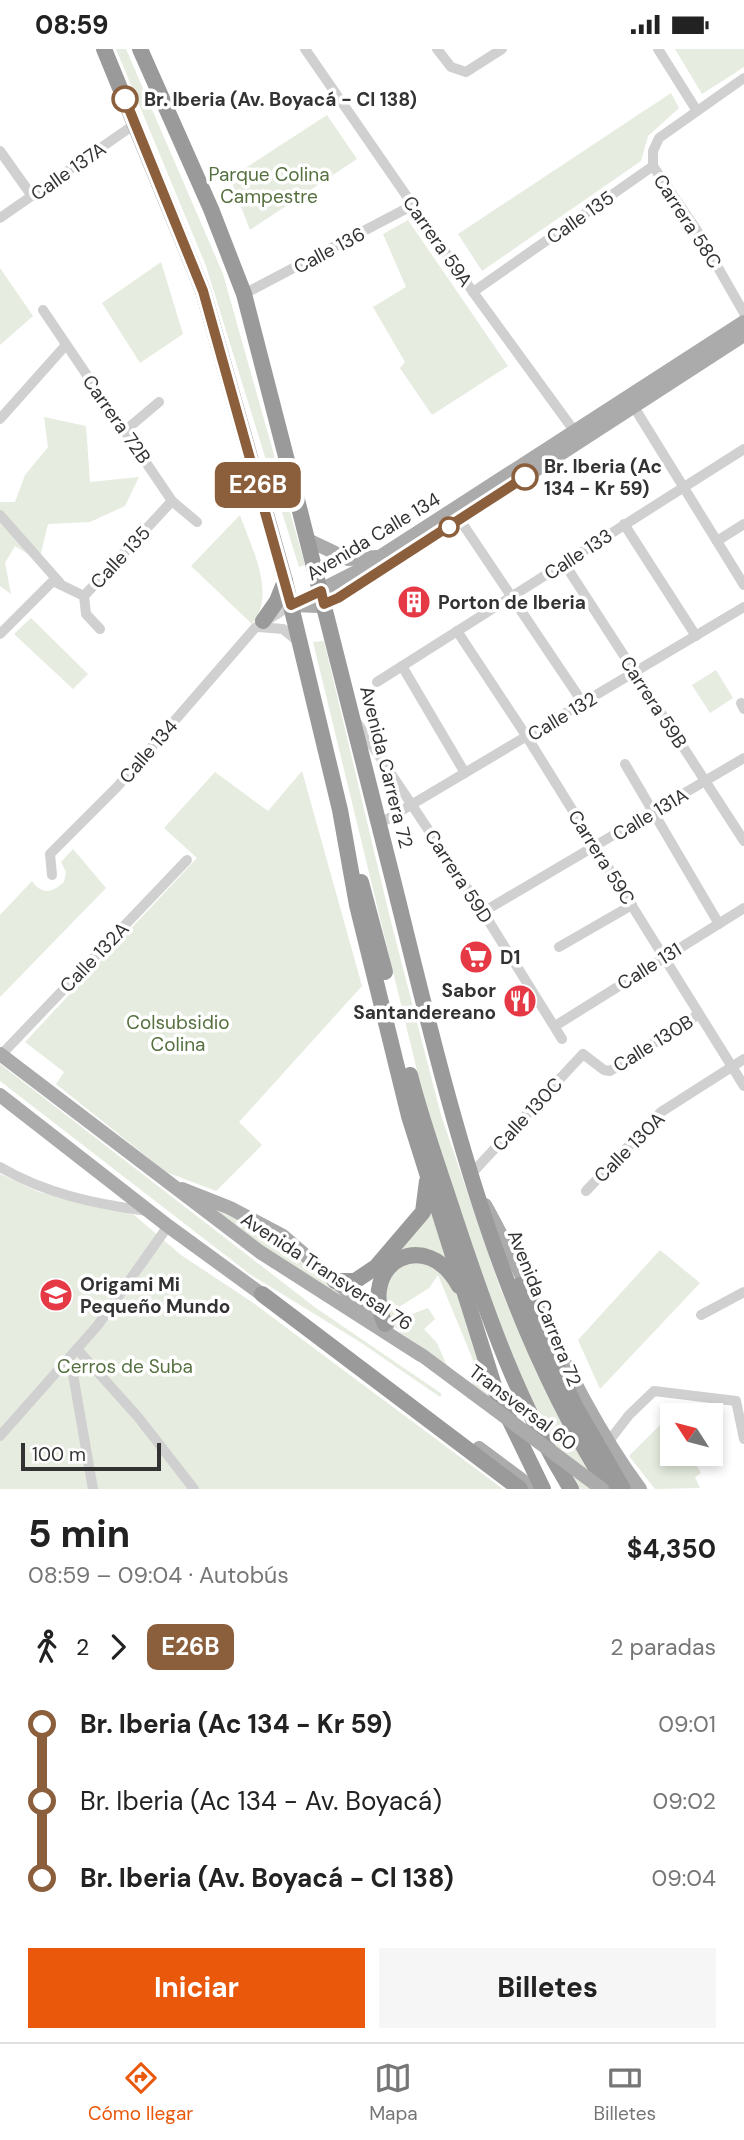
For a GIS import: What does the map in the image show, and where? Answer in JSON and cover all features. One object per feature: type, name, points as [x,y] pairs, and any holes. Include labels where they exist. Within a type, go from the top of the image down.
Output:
[{"type":"highway","points":[[104,49],[203,291],[285,581],[340,810],[367,901],[417,1103],[482,1300],[516,1390],[571,1489]]},
{"type":"highway","name":"Avenida Carrera 72","points":[[140,49],[211,209],[244,294],[323,597],[446,1091],[477,1191],[499,1258],[536,1349],[576,1433],[609,1489]]},
{"type":"highway","points":[[259,624],[277,601],[285,581]]},
{"type":"highway","points":[[340,810],[357,905],[409,1116],[496,1392],[543,1489]]},
{"type":"highway","points":[[335,1281],[349,1282],[366,1276],[417,1220],[427,1197],[424,1165]]},
{"type":"highway","points":[[477,1191],[575,1406],[623,1489]]},
{"type":"highway","points":[[385,1324],[377,1300],[380,1279],[390,1265],[406,1256],[423,1255],[440,1262],[456,1280],[471,1309]]},
{"type":"highway","points":[[262,1294],[520,1489]]},
{"type":"highway","points":[[522,1450],[549,1489]]},
{"type":"main road","name":"Avenida Calle 134","points":[[291,605],[308,608],[382,556],[744,322]]},
{"type":"main road","name":"Avenida Calle 134","points":[[323,597],[352,589],[744,335]]},
{"type":"main road","points":[[308,540],[348,559],[382,556]]},
{"type":"main road","name":"Avenida Transversal 76","points":[[1,1054],[164,1182],[320,1293],[422,1355]]},
{"type":"main road","points":[[0,1095],[168,1226],[262,1294],[355,1356],[534,1489]]},
{"type":"main road","name":"Avenida Transversal 76","points":[[164,1182],[272,1229],[422,1355]]},
{"type":"main road","points":[[477,1191],[609,1441],[640,1489]]},
{"type":"main road","name":"Transversal 60","points":[[422,1355],[602,1489]]},
{"type":"street","name":"Carrera 59A","points":[[304,49],[473,292],[575,432]]},
{"type":"street","points":[[437,49],[452,67],[461,71],[471,69],[502,49]]},
{"type":"street","points":[[658,49],[697,111]]},
{"type":"street","points":[[653,166],[653,151],[659,138],[744,78]]},
{"type":"street","name":"Calle 137A","points":[[0,218],[135,124]]},
{"type":"street","points":[[0,151],[32,196]]},
{"type":"street","name":"Carrera 58C","points":[[653,166],[699,227],[744,313]]},
{"type":"street","name":"Calle 135","points":[[473,292],[653,166]]},
{"type":"street","name":"Calle 136","points":[[244,294],[413,205]]},
{"type":"street","name":"Carrera 72B","points":[[43,310],[65,346],[127,429],[173,501],[197,522]]},
{"type":"street","points":[[0,418],[65,346]]},
{"type":"street","points":[[127,429],[159,402]]},
{"type":"street","points":[[634,407],[744,585]]},
{"type":"street","name":"Calle 133","points":[[377,682],[744,449]]},
{"type":"street","name":"Calle 135","points":[[0,634],[48,584],[60,583],[84,596],[173,501]]},
{"type":"street","points":[[0,516],[60,583]]},
{"type":"street","points":[[460,520],[583,703]]},
{"type":"street","points":[[624,524],[696,636]]},
{"type":"street","points":[[717,541],[744,524]]},
{"type":"street","name":"Carrera 59B","points":[[564,563],[744,841]]},
{"type":"street","points":[[84,596],[86,614],[100,629]]},
{"type":"street","name":"Calle 134","points":[[52,875],[50,854],[117,787],[259,624],[291,605]]},
{"type":"street","name":"Calle 132","points":[[379,824],[744,607]]},
{"type":"street","points":[[259,624],[283,629],[300,644]]},
{"type":"street","name":"Carrera 59C","points":[[457,631],[527,737],[744,1086]]},
{"type":"street","points":[[402,666],[465,773]]},
{"type":"street","name":"Carrera 59D","points":[[352,716],[484,912],[562,1039]]},
{"type":"street","name":"Calle 131A","points":[[484,912],[744,758]]},
{"type":"street","points":[[625,764],[719,923]]},
{"type":"street","name":"Calle 132A","points":[[1,1054],[187,860]]},
{"type":"street","points":[[559,947],[632,905]]},
{"type":"street","name":"Calle 131","points":[[555,1026],[744,908]]},
{"type":"street","name":"Calle 130B","points":[[583,1054],[607,1071],[699,1014]]},
{"type":"street","name":"Calle 130C","points":[[472,1173],[583,1054]]},
{"type":"street","name":"Calle 130A","points":[[586,1191],[661,1112],[744,1059]]},
{"type":"street","points":[[0,1167],[31,1183],[89,1203],[150,1212]]},
{"type":"street","points":[[0,1436],[98,1325],[168,1226]]},
{"type":"street","points":[[701,1315],[744,1292]]},
{"type":"street","points":[[74,1353],[93,1489]]},
{"type":"street","points":[[74,1353],[138,1417],[194,1489]]},
{"type":"street","points":[[609,1441],[654,1391],[740,1397],[744,1439]]},
{"type":"green space","points":[[116,49],[126,49],[223,274],[305,565],[299,567],[206,266]]},
{"type":"green space","points":[[675,49],[744,49],[744,67],[702,94]]},
{"type":"green space","points":[[671,93],[679,108],[648,136],[641,161],[482,271],[458,234]]},
{"type":"green space","name":"Parque Colina Campestre","points":[[327,115],[357,159],[250,230],[230,178]]},
{"type":"green space","points":[[408,220],[508,366],[432,415],[400,368],[405,362],[373,307],[406,287],[383,234]]},
{"type":"green space","points":[[161,262],[183,334],[140,363],[102,303]]},
{"type":"green space","points":[[0,268],[33,316],[0,345]]},
{"type":"green space","points":[[44,417],[86,426],[90,482],[139,477],[125,506],[90,522],[48,524],[39,561],[15,546],[5,563],[11,594],[0,586],[0,502],[15,502],[25,475],[48,447]]},
{"type":"green space","points":[[240,515],[260,570],[262,585],[259,612],[252,624],[191,566]]},
{"type":"green space","points":[[31,618],[88,674],[73,689],[14,634]]},
{"type":"green space","points":[[324,641],[390,918],[441,1115],[500,1288],[538,1376],[602,1489],[578,1489],[516,1375],[430,1124],[313,642]]},
{"type":"green space","points":[[716,670],[733,698],[710,713],[692,685]]},
{"type":"green space","name":"Colsubsidio Colina","points":[[302,771],[362,986],[239,1122],[262,1145],[216,1191],[166,1172],[56,1084],[64,1072],[25,1042],[197,858],[164,828],[215,772],[268,811]]},
{"type":"green space","points":[[73,849],[106,888],[0,997],[0,915],[32,881],[40,889],[47,891],[64,882],[66,872],[61,862]]},
{"type":"green space","points":[[0,1064],[316,1308],[442,1394],[440,1397],[360,1342],[251,1275],[0,1081]]},
{"type":"green space","name":"Cerros de Suba","points":[[0,1174],[39,1192],[133,1214],[181,1255],[252,1302],[503,1489],[0,1489]]},
{"type":"green space","points":[[432,1198],[453,1264],[388,1261]]},
{"type":"green space","points":[[199,1202],[277,1238],[360,1313]]},
{"type":"green space","points":[[660,1250],[700,1283],[600,1389],[578,1340]]},
{"type":"green space","points":[[431,1262],[459,1292],[493,1399],[472,1384],[478,1372],[438,1275],[429,1288],[399,1307],[402,1318],[428,1308],[435,1319],[424,1329],[437,1343],[447,1366],[402,1334],[385,1316],[388,1272],[399,1263]]},
{"type":"green space","points":[[660,1425],[660,1467],[698,1467],[701,1473],[695,1477],[700,1488],[655,1489],[629,1456]]},
{"type":"bus line","name":"E26B","points":[[125,99],[203,291],[291,605],[321,591],[324,604],[338,598],[525,477]]},
{"type":"place","name":"Br. Iberia (Av. Boyacá - Cl 138)","points":[[125,99]]},
{"type":"place","name":"Br. Iberia (Ac 134 - Kr 59)","points":[[525,477]]},
{"type":"place","name":"Porton de Iberia","points":[[414,602]]},
{"type":"place","name":"D1","points":[[476,957]]},
{"type":"place","name":"Sabor Santandereano","points":[[520,1001]]},
{"type":"place","name":"Origami Mi Pequeño Mundo","points":[[56,1295]]}]
